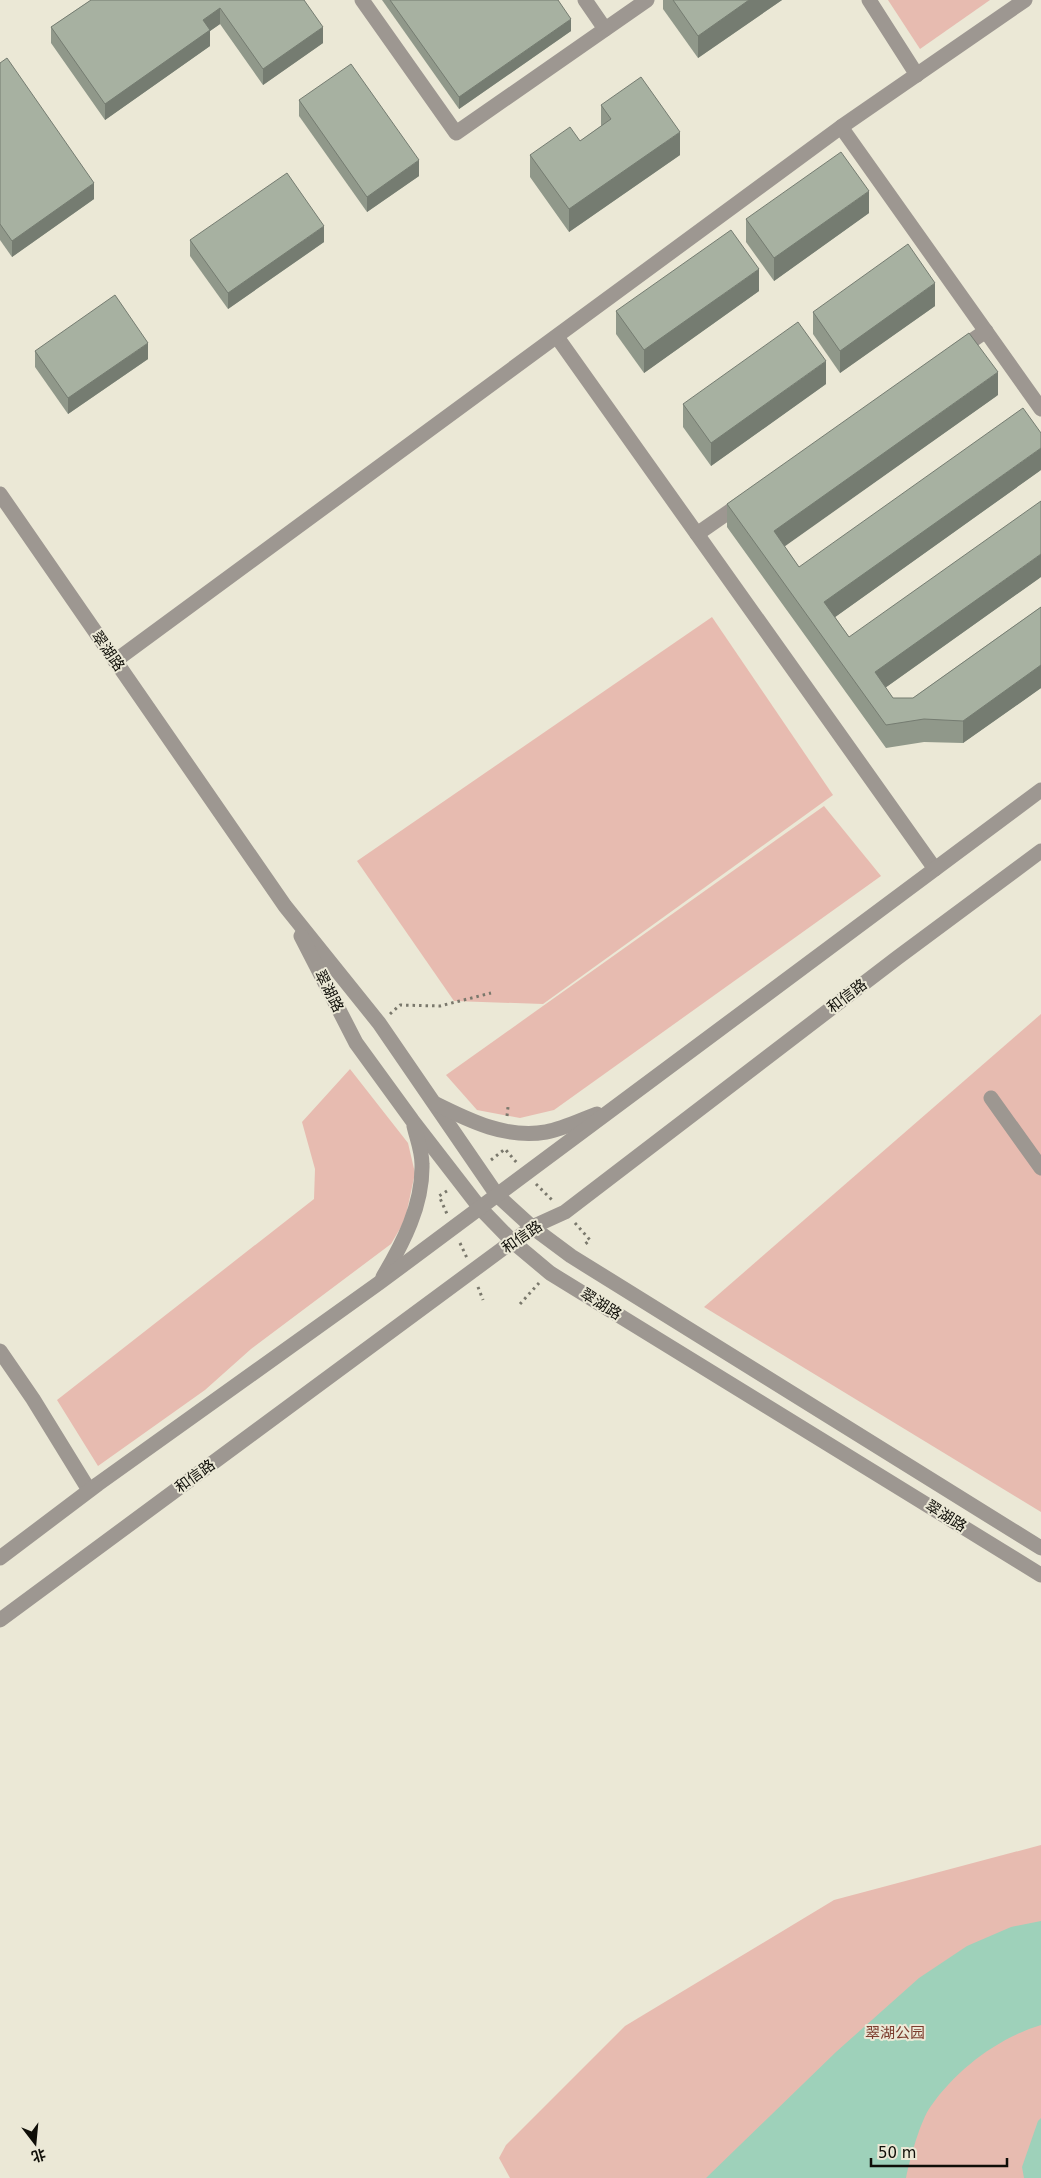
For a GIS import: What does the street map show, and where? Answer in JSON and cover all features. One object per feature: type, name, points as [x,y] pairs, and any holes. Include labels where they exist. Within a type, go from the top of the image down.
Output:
[{"type":"street","points":[[362,0],[456,134],[647,0]]},
{"type":"street","points":[[585,0],[606,29]]},
{"type":"street","points":[[869,0],[917,75]]},
{"type":"street","points":[[115,661],[841,127],[1025,0]]},
{"type":"street","points":[[841,127],[1041,409]]},
{"type":"street","points":[[946,359],[986,331]]},
{"type":"street","points":[[558,336],[934,869]]},
{"type":"street","name":"翠湖路","points":[[0,494],[286,906],[379,1023],[497,1195],[532,1227],[571,1256],[1041,1548]]},
{"type":"street","points":[[697,534],[753,494]]},
{"type":"street","points":[[0,1558],[89,1490],[379,1283],[1041,790]]},
{"type":"street","name":"和信路","points":[[0,1620],[532,1227],[564,1212],[1041,851]]},
{"type":"street","name":"翠湖路","points":[[286,906],[356,1043],[480,1208],[514,1242],[550,1272],[1041,1575]]},
{"type":"street","points":[[991,1098],[1041,1168]]},
{"type":"street","points":[[433,1102],[482,1126],[520,1132],[546,1132],[612,1109]]},
{"type":"street","points":[[379,1283],[404,1241],[414,1213],[419,1190],[422,1165],[412,1120]]},
{"type":"street","points":[[0,1351],[33,1399],[89,1490]]},
{"type":"path","points":[[379,1023],[400,1005],[440,1006],[492,993]]},
{"type":"green space","points":[[888,0],[990,0],[920,49]]},
{"type":"green space","points":[[712,617],[833,795],[543,1004],[454,1001],[357,861]]},
{"type":"green space","points":[[824,806],[881,876],[554,1110],[520,1118],[477,1110],[446,1075]]},
{"type":"green space","points":[[1041,1014],[1041,1512],[704,1307]]},
{"type":"green space","points":[[350,1069],[408,1143],[415,1173],[405,1220],[391,1244],[251,1349],[205,1390],[98,1466],[57,1400],[314,1199],[315,1169],[302,1122]]},
{"type":"green space","name":"翠湖公园","points":[[1041,1845],[1041,2178],[510,2178],[499,2158],[506,2145],[625,2026],[834,1900]]},
{"type":"shaded area","points":[[1041,1921],[1041,2025],[1009,2038],[980,2056],[941,2092],[931,2106],[919,2130],[906,2178],[706,2178],[836,2052],[919,1978],[967,1946],[1011,1927]]},
{"type":"shaded area","points":[[1041,2118],[1041,2178],[1024,2178],[1022,2167],[1038,2121]]},
{"type":"building","points":[[91,0],[304,0],[323,27],[263,69],[220,8],[203,20],[210,30],[105,104],[51,27]]},
{"type":"building","points":[[390,0],[558,0],[571,19],[459,97]]},
{"type":"building","points":[[673,0],[749,0],[698,36]]},
{"type":"building","points":[[7,58],[94,183],[12,241],[0,224],[0,63]]},
{"type":"building","points":[[351,64],[419,160],[367,197],[299,100]]},
{"type":"building","points":[[641,77],[680,132],[569,209],[530,155],[570,127],[580,141],[611,119],[601,105]]},
{"type":"building","points":[[841,152],[869,191],[774,258],[746,219]]},
{"type":"building","points":[[287,173],[324,226],[228,293],[190,240]]},
{"type":"building","points":[[731,230],[759,269],[644,350],[616,311]]},
{"type":"building","points":[[908,244],[935,283],[840,351],[813,312]]},
{"type":"building","points":[[115,295],[148,343],[68,398],[35,351]]},
{"type":"building","points":[[798,322],[826,361],[711,443],[683,404]]},
{"type":"building","points":[[969,333],[998,372],[774,531],[799,567],[1023,408],[1041,433],[1041,448],[824,602],[849,637],[1041,501],[1041,554],[875,672],[893,698],[913,698],[1041,607],[1041,665],[963,721],[924,719],[886,725],[727,504]]}]
